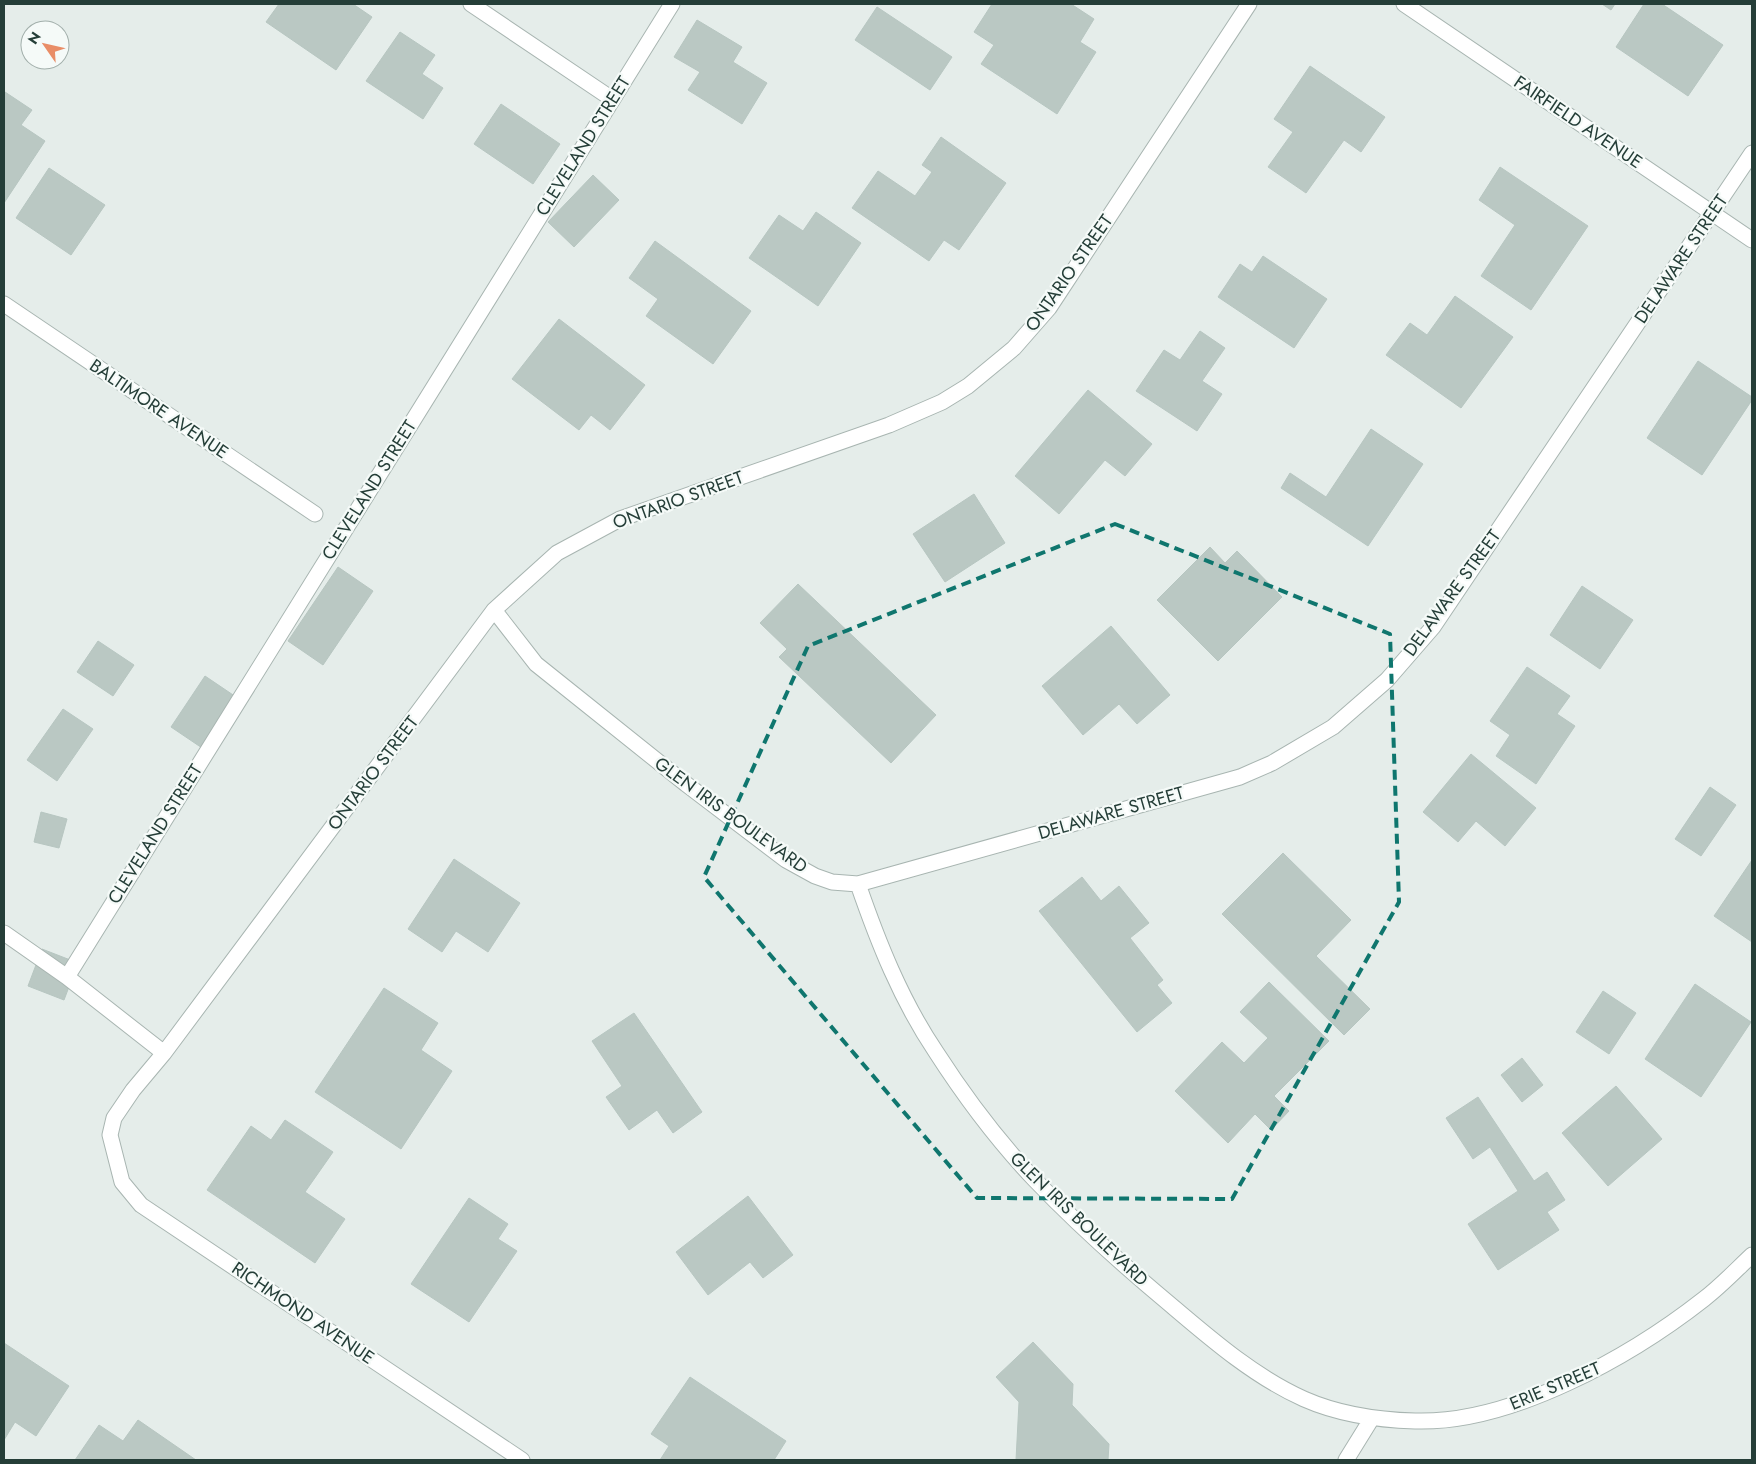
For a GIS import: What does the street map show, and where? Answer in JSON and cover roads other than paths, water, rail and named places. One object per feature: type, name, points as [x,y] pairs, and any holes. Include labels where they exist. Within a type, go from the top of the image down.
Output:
[{"type":"street","points":[[472,4],[612,99]]},
{"type":"street","name":"CLEVELAND STREET","points":[[67,977],[672,4]]},
{"type":"street","name":"ONTARIO STREET","points":[[111,1145],[110,1135],[114,1118],[133,1090],[164,1053],[494,610],[557,553],[620,519],[889,425],[942,402],[968,386],[1014,348],[1049,308],[1249,4]]},
{"type":"street","name":"FAIRFIELD AVENUE","points":[[1404,4],[1752,240]]},
{"type":"street","name":"DELAWARE STREET","points":[[858,884],[1240,778],[1272,763],[1333,727],[1387,680],[1433,627],[1752,153]]},
{"type":"street","name":"BALTIMORE AVENUE","points":[[4,304],[314,514]]},
{"type":"street","name":"GLEN IRIS BOULEVARD","points":[[494,610],[536,664],[686,784],[786,860],[815,876],[832,882],[858,884],[876,938],[893,976],[934,1049],[999,1140],[1034,1179],[1108,1252],[1195,1325],[1262,1376],[1304,1398],[1331,1408],[1372,1418]]},
{"type":"street","points":[[4,933],[67,977],[164,1053]]},
{"type":"street","name":"RICHMOND AVENUE","points":[[111,1145],[122,1182],[141,1205],[522,1460]]},
{"type":"street","name":"ERIE STREET","points":[[1372,1418],[1416,1421],[1444,1420],[1500,1409],[1556,1387],[1596,1369],[1633,1348],[1705,1299],[1752,1255]]},
{"type":"street","points":[[1346,1460],[1372,1418]]}]
